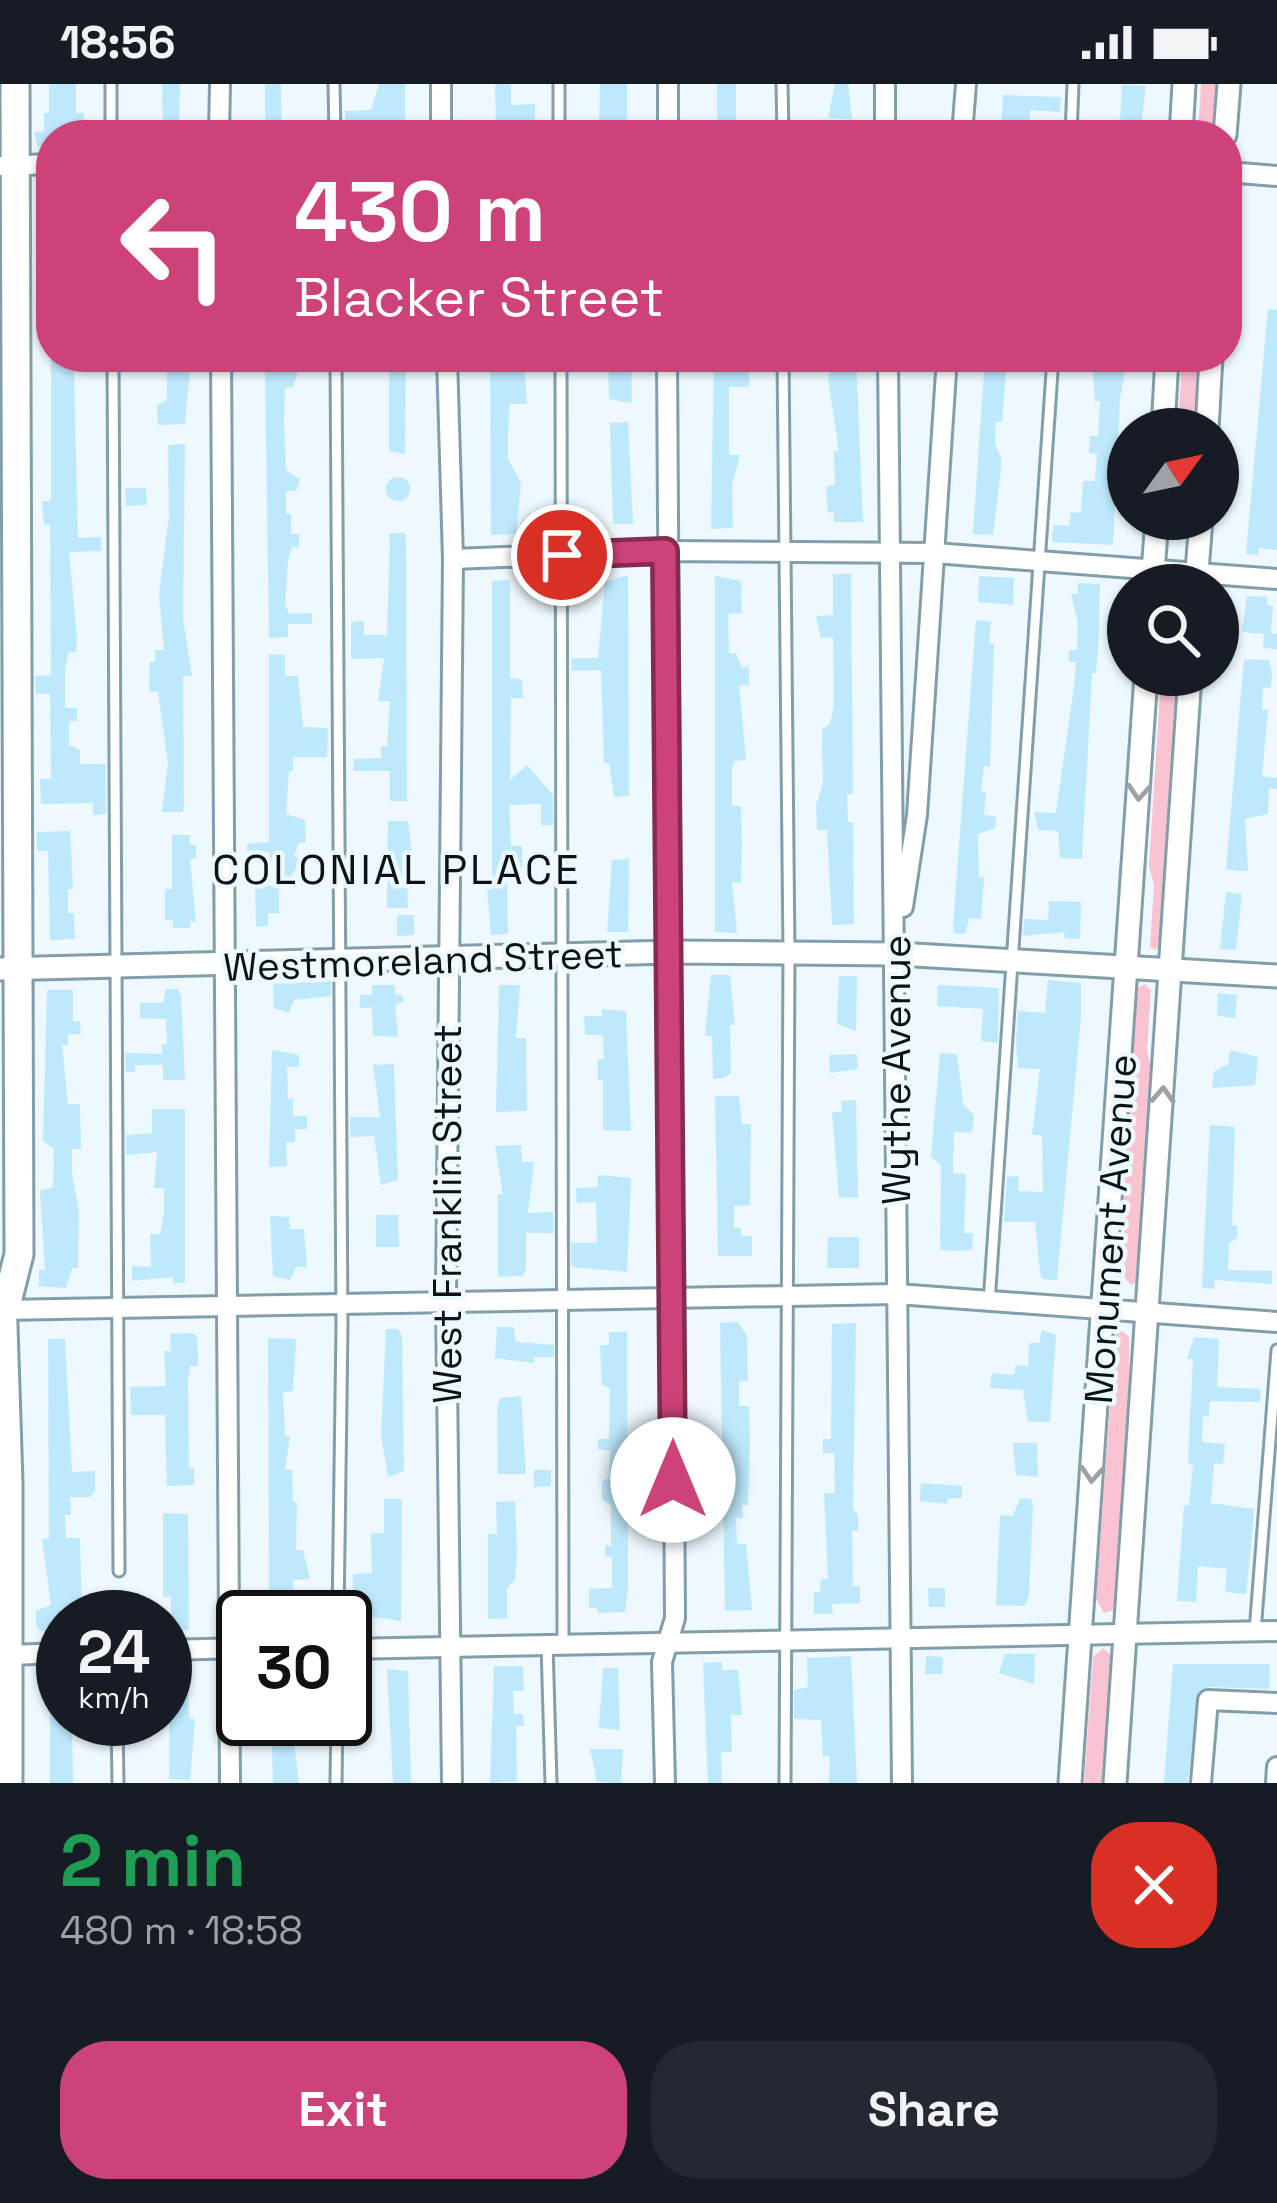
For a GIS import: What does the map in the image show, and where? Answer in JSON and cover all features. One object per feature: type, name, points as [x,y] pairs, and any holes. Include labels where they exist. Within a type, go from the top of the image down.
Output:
[{"type":"main road","points":[[8,1783],[2,1302],[19,1254],[9,968],[10,96]]},
{"type":"street","points":[[219,120],[220,84]]},
{"type":"street","points":[[441,84],[441,120]]},
{"type":"street","points":[[668,84],[668,120]]},
{"type":"street","points":[[885,84],[885,120]]},
{"type":"street","points":[[963,120],[965,84]]},
{"type":"street","points":[[1182,120],[1184,84]]},
{"type":"street","points":[[1227,120],[1229,84]]},
{"type":"street","points":[[1242,173],[1277,176]]},
{"type":"street","points":[[221,372],[235,1590]]},
{"type":"street","name":"West Franklin Street","points":[[447,372],[453,560],[446,1302],[452,1783]]},
{"type":"street","points":[[664,1783],[662,1662],[674,1618],[667,372]]},
{"type":"street","name":"Wythe Avenue","points":[[888,372],[902,1783]]},
{"type":"street","points":[[897,954],[916,815],[946,372]]},
{"type":"street","points":[[1163,408],[1166,372]]},
{"type":"street","points":[[1208,408],[1210,372]]},
{"type":"street","points":[[453,560],[665,551],[891,552],[1107,571]]},
{"type":"street","points":[[1239,579],[1277,579]]},
{"type":"street","name":"Monument Avenue","points":[[1070,1783],[1145,696]]},
{"type":"street","name":"Monument Avenue","points":[[1115,1783],[1189,696]]},
{"type":"street","name":"Westmoreland Street","points":[[9,968],[672,952],[897,954],[1277,976]]},
{"type":"street","points":[[2,1302],[114,1311],[897,1294],[1277,1322]]},
{"type":"street","points":[[372,1648],[1127,1630],[1277,1631]]},
{"type":"street","points":[[8,1654],[36,1653]]},
{"type":"street","points":[[1201,1783],[1208,1700],[1277,1703]]},
{"type":"street","points":[[230,1783],[232,1746]]},
{"type":"street","points":[[1276,1783],[1277,1767]]},
{"type":"lane","points":[[111,84],[111,120]]},
{"type":"lane","points":[[334,84],[335,120]]},
{"type":"lane","points":[[559,84],[559,120]]},
{"type":"lane","points":[[782,84],[783,120]]},
{"type":"lane","points":[[1072,120],[1073,84]]},
{"type":"lane","points":[[113,372],[114,1311],[119,1570]]},
{"type":"lane","points":[[336,372],[342,1304],[338,1590]]},
{"type":"lane","points":[[550,1783],[564,1300],[561,372]]},
{"type":"lane","points":[[783,372],[789,953],[785,1783]]},
{"type":"lane","points":[[989,1303],[1052,372]]},
{"type":"lane","points":[[1255,1632],[1277,1350]]},
{"type":"lane","points":[[117,1746],[118,1783]]},
{"type":"lane","points":[[336,1783],[337,1746]]},
{"type":"shaded area","points":[[1201,84],[1218,84],[1216,120],[1199,120]]},
{"type":"shaded area","points":[[1181,372],[1199,372],[1196,408],[1179,408]]},
{"type":"shaded area","points":[[1160,696],[1177,696],[1160,946],[1155,950],[1150,946],[1154,886],[1149,866]]},
{"type":"shaded area","points":[[1145,984],[1151,990],[1147,1051],[1155,1084],[1140,1280],[1131,1285],[1125,1278],[1124,1186],[1137,988]]},
{"type":"shaded area","points":[[1121,1330],[1129,1337],[1130,1428],[1118,1609],[1104,1613],[1096,1599],[1115,1334]]},
{"type":"shaded area","points":[[1103,1648],[1115,1658],[1107,1783],[1084,1783],[1093,1657]]},
{"type":"building","points":[[49,84],[76,84],[76,113],[84,113],[84,120],[44,120],[44,113],[49,113]]},
{"type":"building","points":[[162,84],[180,84],[179,120],[163,120]]},
{"type":"building","points":[[265,84],[281,84],[282,120],[265,120]]},
{"type":"building","points":[[379,84],[405,84],[405,120],[345,120],[345,111],[371,110]]},
{"type":"building","points":[[495,84],[511,84],[511,105],[535,104],[535,120],[496,120]]},
{"type":"building","points":[[600,84],[627,84],[627,120],[599,120]]},
{"type":"building","points":[[717,84],[736,84],[736,120],[717,120]]},
{"type":"building","points":[[835,84],[848,84],[852,119],[828,118]]},
{"type":"building","points":[[1122,85],[1146,86],[1142,120],[1120,120]]},
{"type":"building","points":[[1003,95],[1061,97],[1060,112],[1030,110],[1030,120],[1001,120]]},
{"type":"building","points":[[1268,309],[1277,310],[1277,550],[1259,548],[1258,555],[1246,554]]},
{"type":"building","points":[[51,372],[74,372],[78,538],[101,537],[101,551],[69,552],[77,638],[76,652],[69,652],[65,668],[65,708],[77,708],[77,721],[69,721],[69,745],[80,750],[80,764],[106,764],[106,814],[93,815],[93,803],[41,804],[40,779],[51,779],[50,694],[36,694],[35,676],[51,675],[50,524],[44,525],[42,501],[51,501]]},
{"type":"building","points":[[167,372],[190,372],[185,424],[158,425],[157,406],[167,399]]},
{"type":"building","points":[[265,372],[298,372],[293,387],[285,388],[286,470],[300,480],[296,491],[286,491],[286,514],[291,514],[291,534],[299,534],[299,547],[292,547],[288,561],[285,604],[289,614],[312,613],[312,624],[288,624],[288,637],[269,638]]},
{"type":"building","points":[[389,372],[406,372],[405,454],[389,451]]},
{"type":"building","points":[[490,372],[525,372],[527,404],[510,404],[508,434],[508,459],[521,483],[516,534],[491,535]]},
{"type":"building","points":[[608,372],[631,372],[632,403],[609,399]]},
{"type":"building","points":[[714,372],[749,372],[749,387],[729,387],[729,455],[740,455],[732,485],[733,528],[711,529]]},
{"type":"building","points":[[830,372],[857,372],[863,522],[834,522],[834,513],[828,512],[826,486],[835,485],[834,451],[839,451]]},
{"type":"building","points":[[984,372],[1006,372],[1002,422],[996,422],[995,444],[1002,460],[993,535],[973,534]]},
{"type":"building","points":[[1093,372],[1125,372],[1120,408],[1107,408],[1107,540],[1113,540],[1113,545],[1052,542],[1053,525],[1069,526],[1071,512],[1081,513],[1083,481],[1095,481],[1097,454],[1089,453],[1090,436],[1098,436],[1100,401],[1095,401]]},
{"type":"building","points":[[628,422],[633,524],[613,524],[610,423]]},
{"type":"building","points":[[185,444],[183,618],[192,676],[183,676],[184,806],[183,812],[162,812],[168,763],[158,691],[149,692],[150,662],[155,662],[155,650],[164,650],[159,594],[169,516],[168,445]]},
{"type":"building","points":[[398,477],[410,489],[398,501],[386,489]]},
{"type":"building","points":[[125,488],[146,488],[147,505],[126,506]]},
{"type":"building","points":[[390,533],[405,533],[406,542],[407,801],[390,801],[390,771],[353,771],[354,759],[381,758],[381,746],[387,746],[390,701],[378,701],[384,658],[351,659],[351,622],[364,621],[364,635],[387,635]]},
{"type":"building","points":[[833,574],[851,574],[853,794],[847,794],[848,822],[853,822],[854,924],[832,925],[827,830],[817,830],[816,805],[823,784],[822,729],[830,724],[834,705],[833,637],[821,638],[816,616],[833,615]]},
{"type":"building","points":[[628,575],[629,796],[614,797],[609,763],[604,763],[601,670],[572,671],[572,658],[598,658],[605,582]]},
{"type":"building","points":[[715,576],[741,581],[742,613],[728,614],[729,653],[736,653],[742,668],[749,667],[749,685],[739,685],[746,760],[734,761],[732,767],[732,806],[741,806],[741,883],[732,882],[737,933],[715,932]]},
{"type":"building","points":[[979,576],[1014,578],[1013,605],[978,602]]},
{"type":"building","points":[[510,580],[510,678],[522,680],[523,698],[511,698],[510,780],[527,765],[553,795],[553,825],[541,825],[541,804],[509,805],[511,846],[522,846],[522,872],[507,872],[508,934],[491,935],[487,890],[492,889],[492,581]]},
{"type":"building","points":[[1078,583],[1100,584],[1082,859],[1060,858],[1058,831],[1038,830],[1034,812],[1056,813],[1076,662],[1069,662],[1069,650],[1077,650],[1078,623],[1071,594],[1078,594]]},
{"type":"building","points":[[1247,596],[1267,597],[1267,605],[1273,606],[1271,633],[1277,634],[1277,649],[1263,648],[1264,634],[1242,632]]},
{"type":"building","points":[[976,620],[991,622],[989,643],[994,644],[990,767],[984,766],[981,792],[986,792],[984,815],[996,816],[995,828],[978,834],[979,877],[984,877],[981,919],[969,918],[965,934],[954,933],[953,926]]},
{"type":"building","points":[[269,654],[285,655],[285,676],[298,676],[303,727],[328,728],[327,757],[293,757],[293,771],[289,771],[286,814],[305,820],[306,842],[299,843],[294,856],[300,861],[291,877],[270,877],[269,852],[247,852],[247,844],[269,842]]},
{"type":"building","points":[[1244,659],[1269,660],[1271,688],[1263,687],[1262,710],[1268,710],[1262,776],[1277,778],[1277,789],[1269,788],[1268,814],[1245,819],[1248,871],[1237,871],[1226,869]]},
{"type":"building","points":[[388,821],[408,821],[413,862],[407,863],[408,908],[387,908]]},
{"type":"building","points":[[70,831],[73,889],[68,889],[68,913],[74,913],[75,939],[50,940],[48,851],[37,851],[37,832]]},
{"type":"building","points":[[172,835],[190,835],[190,845],[196,845],[196,857],[190,860],[196,922],[190,921],[190,928],[173,928],[173,920],[165,920],[165,889],[172,889]]},
{"type":"building","points":[[629,859],[628,932],[607,932],[612,860]]},
{"type":"building","points":[[255,886],[279,886],[279,913],[268,913],[268,926],[256,927]]},
{"type":"building","points":[[1226,892],[1242,894],[1236,950],[1220,949]]},
{"type":"building","points":[[1049,901],[1081,902],[1080,939],[1064,938],[1065,932],[1023,936],[1024,919],[1048,920]]},
{"type":"building","points":[[397,915],[414,915],[414,935],[397,936]]},
{"type":"building","points":[[711,975],[730,975],[735,1025],[730,1025],[731,1073],[713,1079],[712,1036],[705,1036]]},
{"type":"building","points":[[839,976],[857,976],[856,1031],[837,1024]]},
{"type":"building","points":[[1048,980],[1081,983],[1057,1280],[1043,1279],[1040,1273],[1035,1222],[1004,1222],[1007,1176],[1019,1177],[1018,1191],[1043,1192],[1042,1135],[1032,1135],[1040,1069],[1018,1068],[1016,1044],[1018,1011],[1045,1013]]},
{"type":"building","points":[[331,981],[331,996],[294,1000],[289,1013],[274,1008],[273,984]]},
{"type":"building","points":[[372,985],[395,985],[395,995],[403,995],[403,1002],[395,1004],[398,1037],[373,1036],[372,1007],[360,1008],[360,995],[372,995]]},
{"type":"building","points":[[499,985],[520,985],[516,1038],[526,1038],[527,1111],[496,1112]]},
{"type":"building","points":[[938,985],[999,988],[998,1043],[981,1041],[983,1009],[937,1006]]},
{"type":"building","points":[[166,989],[178,989],[181,996],[185,1080],[163,1080],[163,1065],[135,1065],[135,1072],[126,1072],[125,1053],[162,1054],[162,1044],[167,1044],[166,1019],[140,1018],[140,1003],[163,1003]]},
{"type":"building","points":[[47,990],[73,990],[73,1021],[80,1021],[81,1034],[68,1034],[68,1045],[62,1045],[68,1104],[80,1104],[81,1149],[72,1149],[79,1212],[78,1268],[72,1268],[66,1288],[39,1286],[39,1270],[45,1270],[40,1191],[53,1187],[54,1149],[43,1141]]},
{"type":"building","points":[[1218,993],[1237,995],[1235,1018],[1217,1016]]},
{"type":"building","points":[[602,1009],[626,1011],[631,1131],[603,1130],[598,1059],[604,1059],[603,1035],[585,1035],[584,1016],[602,1016]]},
{"type":"building","points":[[272,1050],[299,1055],[299,1067],[287,1067],[288,1099],[293,1099],[293,1116],[307,1116],[307,1129],[295,1129],[295,1142],[286,1142],[287,1166],[269,1167]]},
{"type":"building","points":[[1230,1050],[1258,1057],[1255,1085],[1212,1088],[1214,1072],[1228,1064]]},
{"type":"building","points":[[940,1053],[957,1054],[963,1104],[974,1115],[972,1133],[954,1132],[953,1173],[966,1174],[964,1233],[973,1233],[972,1249],[963,1251],[941,1250],[941,1165],[931,1157]]},
{"type":"building","points":[[857,1054],[858,1069],[830,1073],[829,1055]]},
{"type":"building","points":[[394,1064],[398,1180],[381,1185],[374,1136],[350,1137],[350,1117],[380,1117],[373,1065]]},
{"type":"building","points":[[715,1096],[739,1096],[742,1124],[751,1124],[750,1205],[734,1206],[734,1228],[741,1228],[741,1236],[752,1236],[752,1256],[718,1256]]},
{"type":"building","points":[[856,1100],[858,1198],[839,1197],[832,1112],[842,1112],[841,1101]]},
{"type":"building","points":[[152,1109],[185,1109],[185,1283],[173,1283],[173,1277],[132,1281],[132,1266],[151,1267],[150,1234],[160,1234],[164,1214],[164,1188],[154,1188],[157,1152],[126,1155],[126,1135],[152,1133]]},
{"type":"building","points":[[1210,1125],[1235,1127],[1232,1225],[1237,1226],[1237,1238],[1229,1243],[1228,1270],[1272,1271],[1272,1284],[1215,1280],[1214,1289],[1202,1288]]},
{"type":"building","points":[[521,1145],[522,1162],[534,1162],[528,1213],[553,1212],[553,1233],[526,1233],[526,1270],[522,1276],[498,1277],[498,1194],[503,1194],[495,1146]]},
{"type":"building","points":[[598,1175],[631,1178],[627,1272],[571,1267],[571,1243],[597,1243],[596,1202],[577,1203],[576,1188],[598,1187]]},
{"type":"building","points":[[376,1215],[398,1215],[399,1247],[376,1247]]},
{"type":"building","points":[[270,1216],[289,1217],[290,1229],[304,1229],[307,1267],[296,1267],[290,1280],[273,1276]]},
{"type":"building","points":[[828,1237],[859,1237],[859,1268],[827,1268]]},
{"type":"building","points":[[738,1322],[747,1336],[748,1381],[739,1381],[739,1406],[749,1406],[750,1446],[748,1505],[742,1505],[743,1518],[736,1518],[737,1544],[746,1544],[752,1610],[725,1611],[720,1323]]},
{"type":"building","points":[[856,1323],[853,1509],[858,1531],[852,1531],[853,1586],[860,1586],[860,1603],[832,1604],[833,1614],[814,1614],[814,1592],[820,1592],[821,1579],[828,1579],[824,1493],[835,1493],[834,1453],[823,1453],[823,1439],[831,1439],[832,1324]]},
{"type":"building","points":[[497,1327],[513,1327],[516,1342],[554,1345],[554,1357],[534,1357],[534,1363],[495,1358]]},
{"type":"building","points":[[386,1329],[398,1329],[402,1336],[404,1471],[388,1477],[381,1437]]},
{"type":"building","points":[[1042,1330],[1056,1335],[1050,1422],[1028,1422],[1023,1390],[990,1388],[992,1373],[1014,1375],[1016,1365],[1028,1366],[1029,1343],[1039,1343]]},
{"type":"building","points":[[609,1332],[627,1332],[628,1587],[625,1612],[597,1613],[597,1608],[589,1608],[589,1589],[612,1588],[612,1557],[605,1556],[605,1545],[611,1546],[611,1504],[602,1500],[602,1482],[610,1477],[610,1450],[598,1450],[598,1439],[609,1439],[610,1389],[602,1385],[600,1345],[609,1345]]},
{"type":"building","points":[[170,1334],[197,1337],[198,1353],[198,1366],[190,1366],[188,1381],[189,1468],[194,1467],[194,1485],[167,1486],[165,1415],[131,1415],[130,1387],[166,1386],[164,1351],[171,1351]]},
{"type":"building","points":[[1194,1337],[1219,1339],[1217,1387],[1261,1389],[1260,1402],[1210,1401],[1209,1417],[1203,1416],[1202,1442],[1225,1444],[1223,1464],[1214,1463],[1211,1503],[1254,1509],[1246,1594],[1225,1592],[1227,1569],[1198,1566],[1196,1602],[1177,1601],[1184,1505],[1189,1505],[1193,1466],[1188,1462],[1193,1359],[1187,1359]]},
{"type":"building","points":[[268,1338],[296,1339],[293,1391],[283,1392],[285,1436],[290,1436],[285,1470],[292,1470],[293,1502],[297,1502],[296,1550],[303,1550],[310,1579],[293,1580],[293,1590],[269,1590]]},
{"type":"building","points":[[48,1339],[65,1339],[72,1472],[95,1471],[91,1497],[70,1497],[71,1515],[65,1515],[66,1538],[80,1538],[81,1590],[49,1590],[42,1539],[49,1539]]},
{"type":"building","points":[[521,1396],[526,1474],[498,1474],[497,1408],[500,1398]]},
{"type":"building","points":[[1013,1443],[1037,1443],[1038,1477],[1016,1475]]},
{"type":"building","points":[[534,1470],[551,1470],[551,1486],[534,1487]]},
{"type":"building","points":[[921,1483],[962,1486],[962,1498],[948,1498],[947,1504],[920,1501]]},
{"type":"building","points":[[1020,1498],[1031,1499],[1033,1506],[1029,1594],[1025,1606],[996,1605],[1000,1515],[1013,1516]]},
{"type":"building","points":[[384,1499],[402,1499],[401,1621],[372,1617],[372,1590],[353,1590],[353,1574],[372,1573],[371,1533],[384,1533]]},
{"type":"building","points":[[515,1501],[517,1552],[515,1580],[507,1588],[507,1618],[488,1619],[488,1534],[497,1534],[496,1502]]},
{"type":"building","points":[[163,1513],[188,1514],[189,1590],[163,1590]]},
{"type":"building","points":[[928,1588],[945,1588],[945,1607],[929,1607]]},
{"type":"building","points":[[1005,1654],[1035,1654],[1034,1684],[999,1673]]},
{"type":"building","points":[[851,1656],[857,1783],[829,1783],[830,1756],[823,1757],[821,1720],[794,1719],[794,1690],[808,1687],[807,1658]]},
{"type":"building","points":[[926,1656],[943,1657],[942,1674],[925,1674]]},
{"type":"building","points":[[722,1662],[722,1670],[738,1670],[742,1715],[731,1715],[732,1752],[721,1752],[722,1783],[708,1783],[703,1663]]},
{"type":"building","points":[[1173,1664],[1270,1664],[1269,1689],[1209,1687],[1198,1692],[1188,1783],[1164,1783]]},
{"type":"building","points":[[494,1666],[523,1666],[524,1691],[513,1691],[514,1714],[523,1714],[524,1726],[516,1726],[517,1781],[490,1783]]},
{"type":"building","points":[[603,1668],[618,1668],[620,1730],[599,1728]]},
{"type":"building","points":[[387,1669],[408,1671],[411,1783],[393,1783]]},
{"type":"building","points":[[195,1719],[190,1780],[169,1779],[169,1746],[192,1746]]},
{"type":"building","points":[[50,1746],[72,1746],[73,1783],[50,1783]]},
{"type":"building","points":[[272,1746],[294,1746],[299,1783],[273,1783]]},
{"type":"building","points":[[590,1749],[623,1749],[621,1783],[597,1782]]},
{"type":"district","name":"COLONIAL PLACE","points":[[397,869]]},
{"type":"route","points":[[562,555],[665,551],[673,1480]]}]
